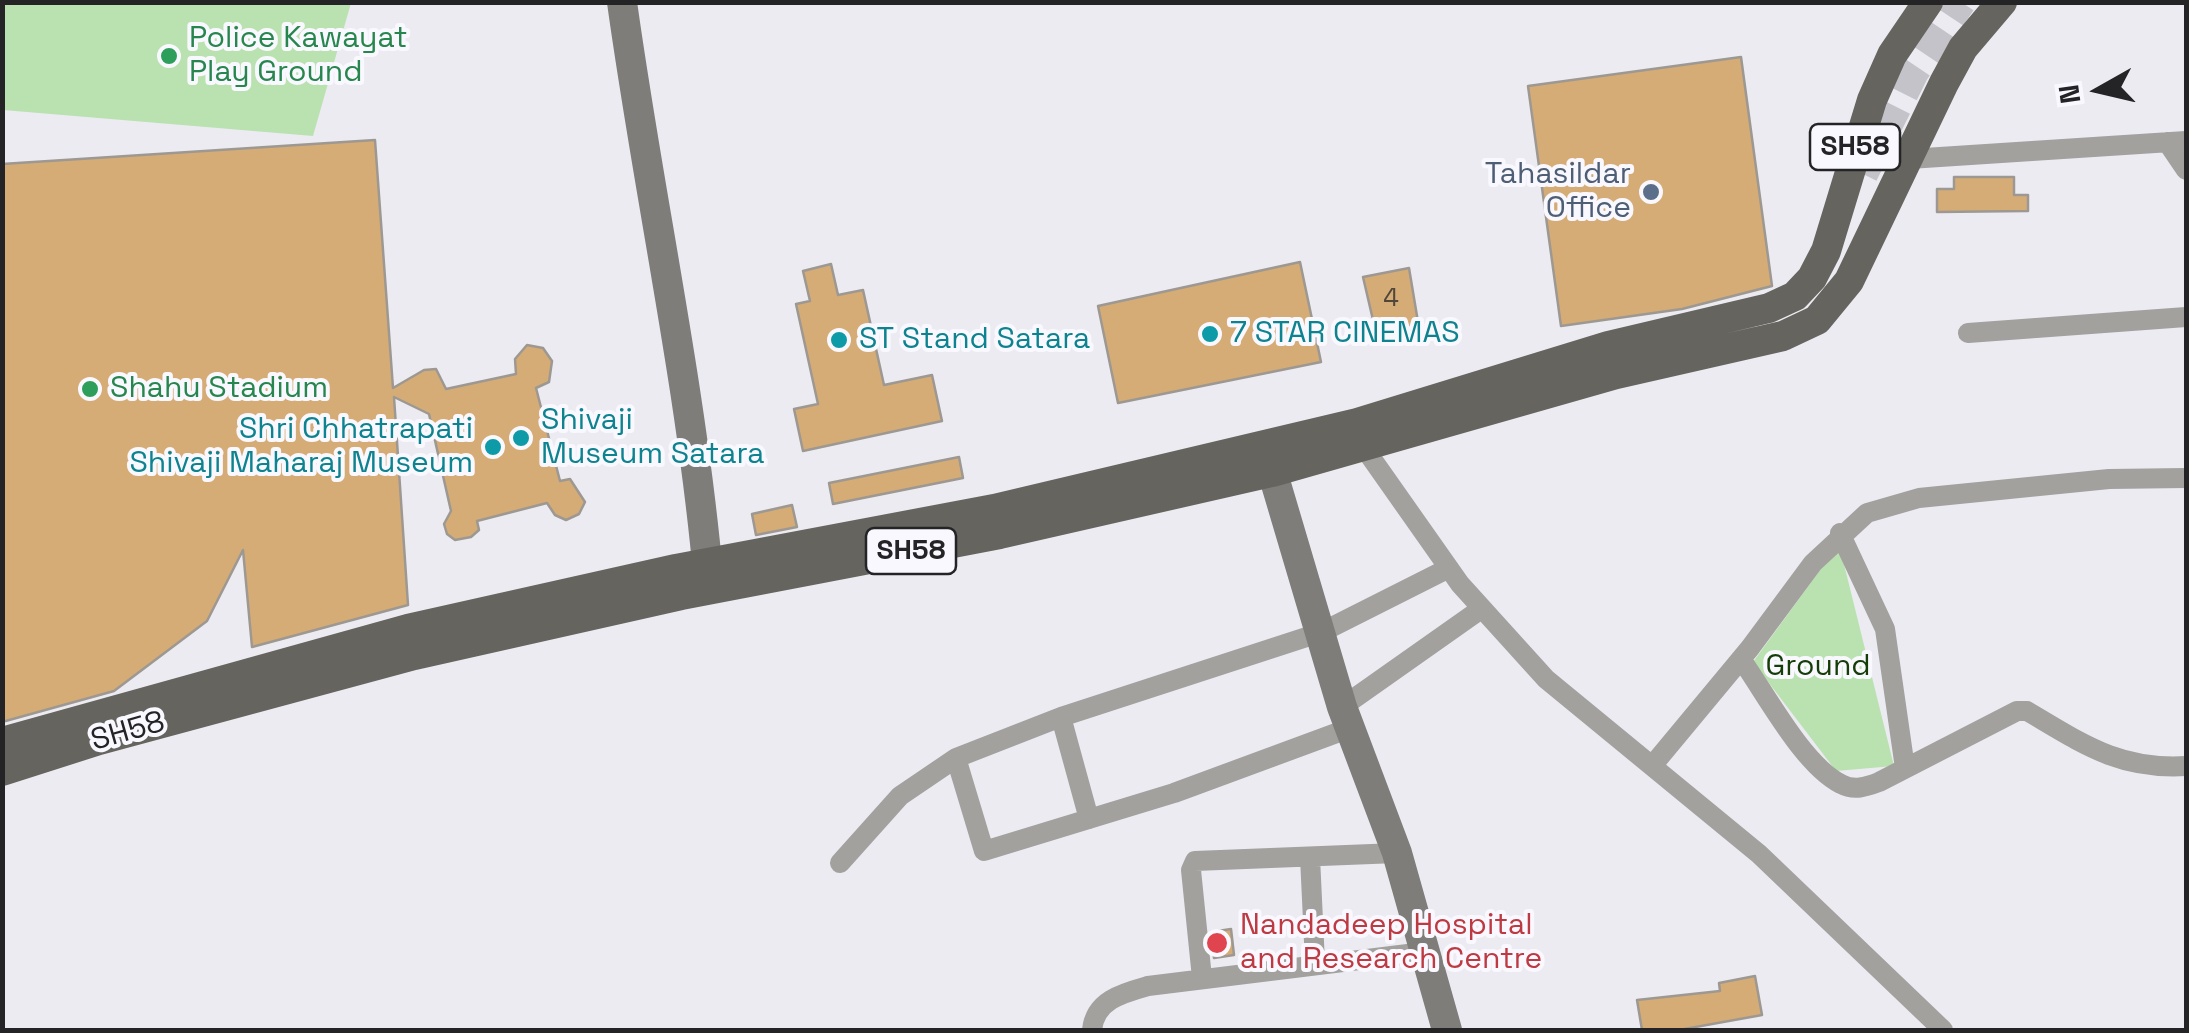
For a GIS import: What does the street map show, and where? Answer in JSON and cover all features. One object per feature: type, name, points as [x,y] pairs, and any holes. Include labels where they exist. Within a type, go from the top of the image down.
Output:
[{"type":"main road","points":[[622,2],[642,148],[697,457],[708,563]]},
{"type":"main road","name":"SH58","points":[[2,742],[294,673],[1000,534],[1268,458],[1616,374],[1794,296],[1812,278],[1839,215],[1852,154],[1872,100],[1892,55],[1928,2]]},
{"type":"main road","name":"SH58","points":[[1692,342],[1784,336],[1817,320],[1849,282],[1963,48],[2002,2]]},
{"type":"main road","points":[[1839,215],[1872,179],[1849,282]]},
{"type":"main road","points":[[1268,458],[1346,718],[1397,853],[1447,1030]]},
{"type":"main road","name":"SH58","points":[[2,771],[294,673],[408,629],[708,563],[1268,458]]},
{"type":"street","points":[[1909,159],[2177,141],[2186,170]]},
{"type":"street","points":[[1968,334],[2186,317]]},
{"type":"street","points":[[1361,436],[1449,568],[1546,679],[1759,854],[1943,1030]]},
{"type":"street","points":[[1652,766],[1840,533],[1867,512],[1919,498],[2109,479],[2186,478]]},
{"type":"street","points":[[1840,533],[1885,629],[1905,768]]},
{"type":"street","points":[[840,863],[900,796],[956,758],[1062,717],[1322,632],[1449,568]]},
{"type":"street","points":[[956,758],[984,850],[1089,819],[1346,718],[1481,609]]},
{"type":"street","points":[[1741,659],[1817,768],[1843,786],[1862,788],[2017,711],[2026,712],[2111,760],[2159,768],[2186,766]]},
{"type":"street","points":[[1062,717],[1089,819]]},
{"type":"street","points":[[1202,978],[1191,870],[1195,861],[1397,853]]},
{"type":"street","points":[[1310,858],[1315,963]]},
{"type":"street","points":[[1092,1030],[1102,1005],[1118,995],[1202,978],[1424,952]]},
{"type":"green space","name":"Police Kawayat Play Ground","points":[[2,3],[351,3],[313,136],[3,110]]},
{"type":"green space","name":"Ground","points":[[1839,544],[1894,766],[1836,771],[1753,662]]},
{"type":"building","name":"Tahasildar Office","points":[[1741,57],[1772,286],[1682,309],[1561,326],[1528,86]]},
{"type":"building","points":[[375,140],[393,388],[424,370],[436,369],[446,389],[516,374],[515,359],[527,345],[543,348],[552,361],[549,382],[536,388],[560,481],[570,479],[585,502],[579,514],[566,520],[555,515],[547,503],[477,521],[479,530],[471,537],[455,540],[447,534],[444,524],[451,511],[429,414],[394,397],[408,605],[252,647],[243,550],[207,621],[114,691],[2,722],[2,164]]},
{"type":"building","points":[[1954,177],[2014,177],[2014,195],[2028,195],[2028,211],[1937,212],[1937,189],[1954,189]]},
{"type":"building","name":"7 STAR CINEMAS","points":[[1300,262],[1321,362],[1118,403],[1098,306]]},
{"type":"building","name":"ST Stand Satara","points":[[831,264],[838,295],[863,290],[884,385],[932,375],[942,421],[803,451],[794,409],[818,404],[796,304],[810,301],[803,271]]},
{"type":"building","points":[[1409,268],[1419,328],[1373,320],[1363,277]]},
{"type":"building","points":[[959,457],[963,478],[833,504],[829,483]]},
{"type":"building","points":[[792,505],[797,527],[756,535],[752,514]]},
{"type":"building","points":[[1231,929],[1234,955],[1214,958],[1211,932]]},
{"type":"building","points":[[1755,976],[1762,1015],[1679,1030],[1642,1030],[1637,1000],[1720,991],[1719,983]]},
{"type":"tunnel","points":[[1863,174],[1914,72],[1961,2]]},
{"type":"place","name":"Police Kawayat Play Ground","points":[[169,56]]},
{"type":"place","name":"Tahasildar Office","points":[[1651,192]]},
{"type":"place","name":"7 STAR CINEMAS","points":[[1210,334]]},
{"type":"place","name":"ST Stand Satara","points":[[839,340]]},
{"type":"place","name":"Shahu Stadium","points":[[90,389]]},
{"type":"place","name":"Shivaji Museum Satara","points":[[521,438]]},
{"type":"place","name":"Shri Chhatrapati Shivaji Maharaj Museum","points":[[493,447]]},
{"type":"place","name":"Nandadeep Hospital and Research Centre","points":[[1217,943]]}]
